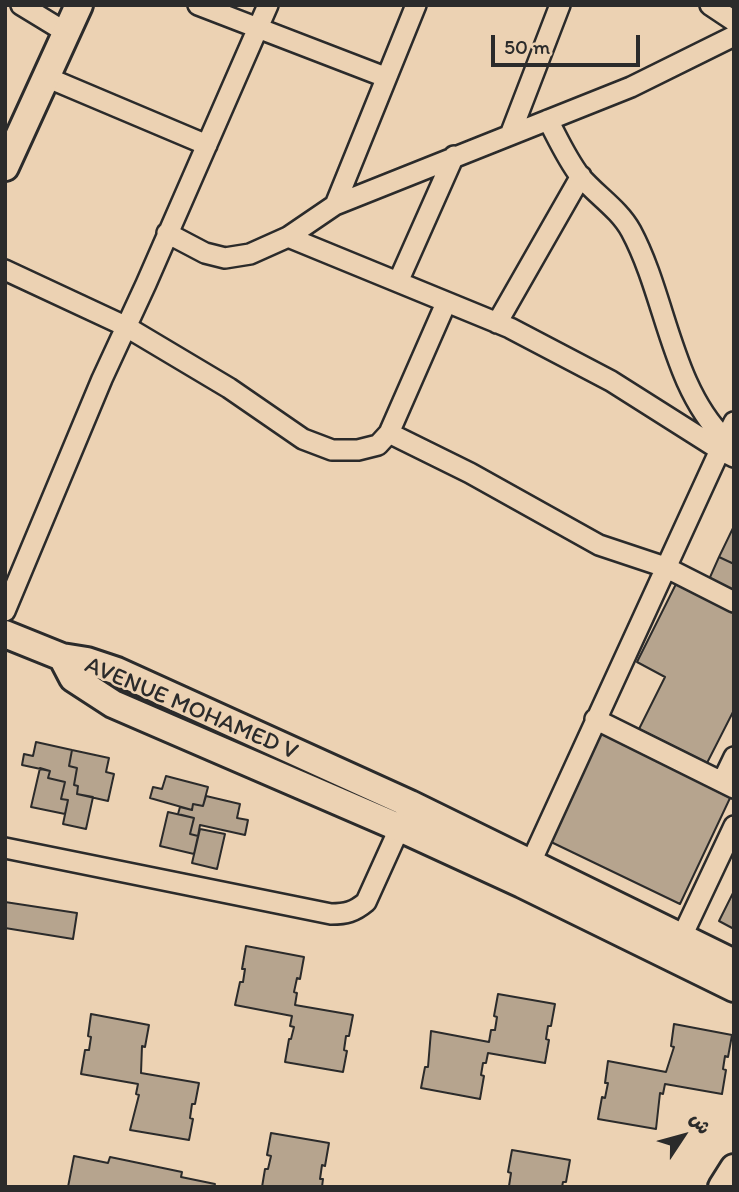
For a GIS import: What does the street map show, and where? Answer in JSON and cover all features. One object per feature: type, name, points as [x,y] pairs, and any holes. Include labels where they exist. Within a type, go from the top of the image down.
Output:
[{"type":"street","points":[[22,5],[66,33]]},
{"type":"street","points":[[5,167],[79,5]]},
{"type":"street","points":[[198,5],[385,77]]},
{"type":"street","points":[[5,611],[125,326],[268,5]]},
{"type":"street","points":[[335,205],[415,5]]},
{"type":"street","points":[[510,135],[560,5]]},
{"type":"street","points":[[167,233],[205,253],[225,258],[250,254],[288,237],[335,205],[631,87],[733,21],[710,5]]},
{"type":"street","points":[[46,77],[207,145]]},
{"type":"street","points":[[548,120],[581,176],[630,229],[691,389],[711,425],[728,442]]},
{"type":"street","points":[[398,282],[454,156]]},
{"type":"street","points":[[497,323],[581,176]]},
{"type":"street","points":[[288,237],[497,323],[728,442]]},
{"type":"street","points":[[5,270],[125,326],[229,388],[303,439],[332,450],[358,450],[378,445],[389,433],[446,303]]},
{"type":"street","points":[[389,433],[470,473],[599,545],[665,566],[734,602]]},
{"type":"street","points":[[531,862],[665,566],[728,442]]},
{"type":"street","name":"AVENUE MOHAMED V","points":[[8,642],[62,657],[73,678],[113,704],[531,862],[677,947],[734,988]]},
{"type":"street","points":[[595,719],[728,785],[734,757]]},
{"type":"street","points":[[5,848],[331,914],[346,914],[366,902],[405,816]]},
{"type":"street","name":"AVENUE MOHAMED V","points":[[405,816],[522,884],[677,947],[734,962]]},
{"type":"street","points":[[677,947],[734,827]]},
{"type":"street","points":[[722,1187],[734,1168]]},
{"type":"building","points":[[734,526],[734,564],[719,557]]},
{"type":"building","points":[[719,557],[734,564],[734,596],[707,584]]},
{"type":"building","points":[[676,584],[734,613],[734,710],[707,763],[639,729],[665,677],[637,662]]},
{"type":"building","points":[[601,733],[731,796],[680,904],[549,841]]},
{"type":"building","points":[[36,742],[72,750],[69,766],[77,768],[74,785],[78,786],[77,794],[93,797],[86,829],[63,824],[68,800],[61,799],[65,782],[48,778],[50,771],[22,765],[24,754],[33,756]]},
{"type":"building","points":[[72,750],[109,758],[106,772],[114,774],[108,801],[77,794],[78,786],[74,785],[77,768],[69,766]]},
{"type":"building","points":[[40,768],[50,771],[48,778],[65,782],[61,799],[68,800],[65,814],[31,807]]},
{"type":"building","points":[[166,776],[208,787],[203,806],[193,804],[192,810],[150,798],[153,787],[162,789]]},
{"type":"building","points":[[206,796],[240,804],[237,818],[248,820],[245,835],[200,825],[198,836],[190,834],[194,818],[178,814],[180,807],[192,810],[193,804],[203,806]]},
{"type":"building","points":[[168,812],[194,818],[190,834],[198,836],[194,854],[160,846]]},
{"type":"building","points":[[200,829],[225,834],[217,869],[192,863]]},
{"type":"building","points":[[734,891],[734,929],[719,921]]},
{"type":"building","points":[[5,902],[77,913],[73,939],[5,928]]},
{"type":"building","points":[[246,946],[304,957],[300,979],[297,978],[294,992],[297,993],[295,1005],[353,1015],[349,1036],[346,1036],[344,1050],[347,1051],[343,1072],[285,1062],[294,1027],[290,1026],[292,1016],[235,1005],[240,982],[243,982]]},
{"type":"building","points":[[498,994],[555,1004],[551,1026],[548,1026],[546,1039],[549,1040],[545,1063],[488,1053],[486,1063],[483,1063],[480,1099],[421,1088],[425,1067],[428,1067],[431,1031],[489,1042],[491,1030],[495,1030],[497,1017],[494,1016]]},
{"type":"building","points":[[91,1014],[149,1025],[145,1047],[142,1046],[141,1073],[199,1083],[195,1104],[192,1104],[190,1118],[193,1119],[189,1140],[130,1130],[139,1095],[136,1094],[138,1084],[81,1074],[85,1050],[89,1050]]},
{"type":"building","points":[[674,1024],[732,1035],[728,1057],[725,1056],[722,1094],[665,1084],[663,1094],[660,1093],[656,1129],[598,1119],[608,1083],[605,1083],[608,1061],[666,1072],[674,1047],[671,1046]]},
{"type":"building","points":[[271,1133],[329,1143],[325,1166],[322,1165],[322,1187],[262,1187],[265,1169],[268,1169],[271,1156],[267,1155]]},
{"type":"building","points":[[512,1150],[570,1160],[566,1182],[563,1182],[562,1187],[505,1187],[509,1186],[511,1173],[508,1172]]},
{"type":"building","points":[[74,1156],[108,1163],[110,1157],[182,1172],[181,1177],[215,1184],[214,1187],[68,1187]]}]
